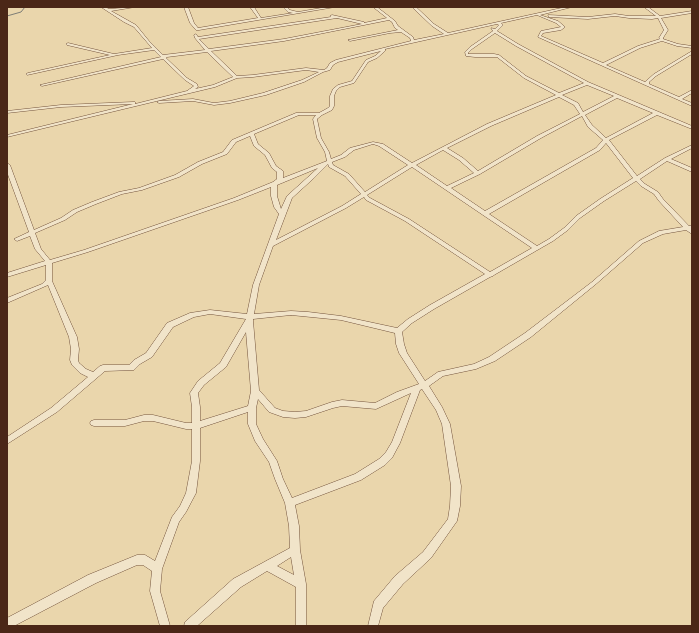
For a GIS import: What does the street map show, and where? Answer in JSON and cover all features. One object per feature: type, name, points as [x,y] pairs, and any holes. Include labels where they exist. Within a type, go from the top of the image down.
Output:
[{"type":"street","points":[[103,7],[135,26],[148,42],[186,79],[196,85],[196,87],[188,92]]},
{"type":"street","points":[[109,10],[133,7]]},
{"type":"street","points":[[186,7],[195,27],[199,30],[333,7]]},
{"type":"street","points":[[252,7],[260,19]]},
{"type":"street","points":[[285,7],[289,11],[337,17],[367,24]]},
{"type":"street","points":[[375,7],[412,38],[413,42]]},
{"type":"street","points":[[414,7],[433,25],[448,35]]},
{"type":"street","points":[[7,112],[61,106],[193,100],[214,104],[230,102],[264,94],[304,81],[321,72],[327,71],[334,62],[386,48],[567,7]]},
{"type":"street","points":[[646,7],[659,17],[666,30],[661,38],[662,40]]},
{"type":"street","points":[[536,15],[588,18],[615,15],[629,17],[659,17],[692,12]]},
{"type":"street","points":[[543,16],[558,22],[563,27],[560,29],[542,32],[539,36],[639,81],[648,82],[692,105]]},
{"type":"street","points":[[196,38],[337,17]]},
{"type":"street","points":[[42,85],[123,68],[164,56],[284,40],[390,19]]},
{"type":"street","points":[[497,23],[501,25],[471,48],[466,53],[467,55],[498,56],[525,77],[576,104],[592,129],[606,140],[636,178],[643,185],[656,193],[661,200],[691,229]]},
{"type":"street","points":[[488,26],[517,45],[587,83],[692,128]]},
{"type":"street","points":[[196,38],[197,33],[206,29]]},
{"type":"street","points":[[350,40],[402,31]]},
{"type":"street","points":[[196,38],[236,77]]},
{"type":"street","points":[[603,65],[639,47],[662,40],[677,45],[692,47]]},
{"type":"street","points":[[68,44],[105,53],[118,54]]},
{"type":"street","points":[[301,626],[301,584],[295,550],[294,526],[290,503],[273,461],[255,434],[252,424],[252,408],[255,391],[249,319],[256,285],[281,213],[289,197],[327,162],[327,152],[319,138],[315,119],[332,106],[332,96],[334,90],[339,86],[353,82],[367,61],[376,57],[386,48]]},
{"type":"street","points":[[28,74],[118,54],[156,49]]},
{"type":"street","points":[[648,82],[692,52]]},
{"type":"street","points":[[7,136],[55,123],[118,110],[214,86],[236,77],[253,76],[286,70],[309,69],[321,72]]},
{"type":"street","points":[[270,246],[364,195],[412,165],[443,148],[489,125],[587,83]]},
{"type":"street","points":[[679,99],[692,91]]},
{"type":"street","points":[[447,188],[478,173],[539,137],[617,96]]},
{"type":"street","points":[[485,214],[598,149],[606,140],[657,113]]},
{"type":"street","points":[[16,239],[94,203],[177,176],[200,163],[225,153],[234,141],[298,114],[320,114]]},
{"type":"street","points":[[252,134],[256,145],[267,154],[274,167],[280,171],[280,179],[274,184]]},
{"type":"street","points":[[7,275],[48,261],[86,251],[236,199],[343,156],[352,149],[373,143],[381,145],[536,248]]},
{"type":"street","points":[[398,332],[410,321],[432,307],[551,240],[566,229],[578,217],[636,178],[666,159],[692,146]]},
{"type":"street","points":[[443,148],[461,159],[478,173]]},
{"type":"street","points":[[666,159],[692,170]]},
{"type":"street","points":[[327,162],[336,170],[347,175],[364,195],[377,205],[407,220],[491,274]]},
{"type":"street","points":[[7,166],[38,249],[48,261],[49,281],[73,336],[75,349],[74,360],[76,365],[83,371],[94,376]]},
{"type":"street","points":[[301,172],[302,184]]},
{"type":"street","points":[[274,184],[274,196],[277,207],[281,213]]},
{"type":"street","points":[[255,391],[272,410],[283,414],[306,414],[342,403],[376,406],[400,394],[420,387],[441,374],[476,366],[492,359],[528,335],[594,284],[641,242],[661,232],[691,229]]},
{"type":"street","points":[[7,301],[40,288],[49,281]]},
{"type":"street","points":[[7,442],[54,410],[102,368],[131,368],[148,355],[170,325],[192,314],[210,312],[249,319],[291,313],[308,314],[341,318],[398,332]]},
{"type":"street","points":[[165,626],[155,591],[157,569],[175,520],[183,509],[191,492],[196,462],[196,407],[194,393],[201,383],[223,365],[249,319]]},
{"type":"street","points":[[373,626],[378,605],[399,580],[426,555],[452,521],[455,506],[456,486],[446,424],[439,408],[420,387],[403,353],[398,332]]},
{"type":"street","points":[[290,503],[358,477],[382,462],[390,455],[420,387]]},
{"type":"street","points":[[94,423],[125,424],[144,418],[153,418],[186,426],[196,426],[252,408]]},
{"type":"street","points":[[189,626],[237,583],[295,550]]},
{"type":"street","points":[[7,624],[92,579],[137,560],[145,560],[157,569]]},
{"type":"street","points":[[267,566],[301,584]]},
{"type":"waterway","points":[[7,16],[21,12],[25,7]]}]
